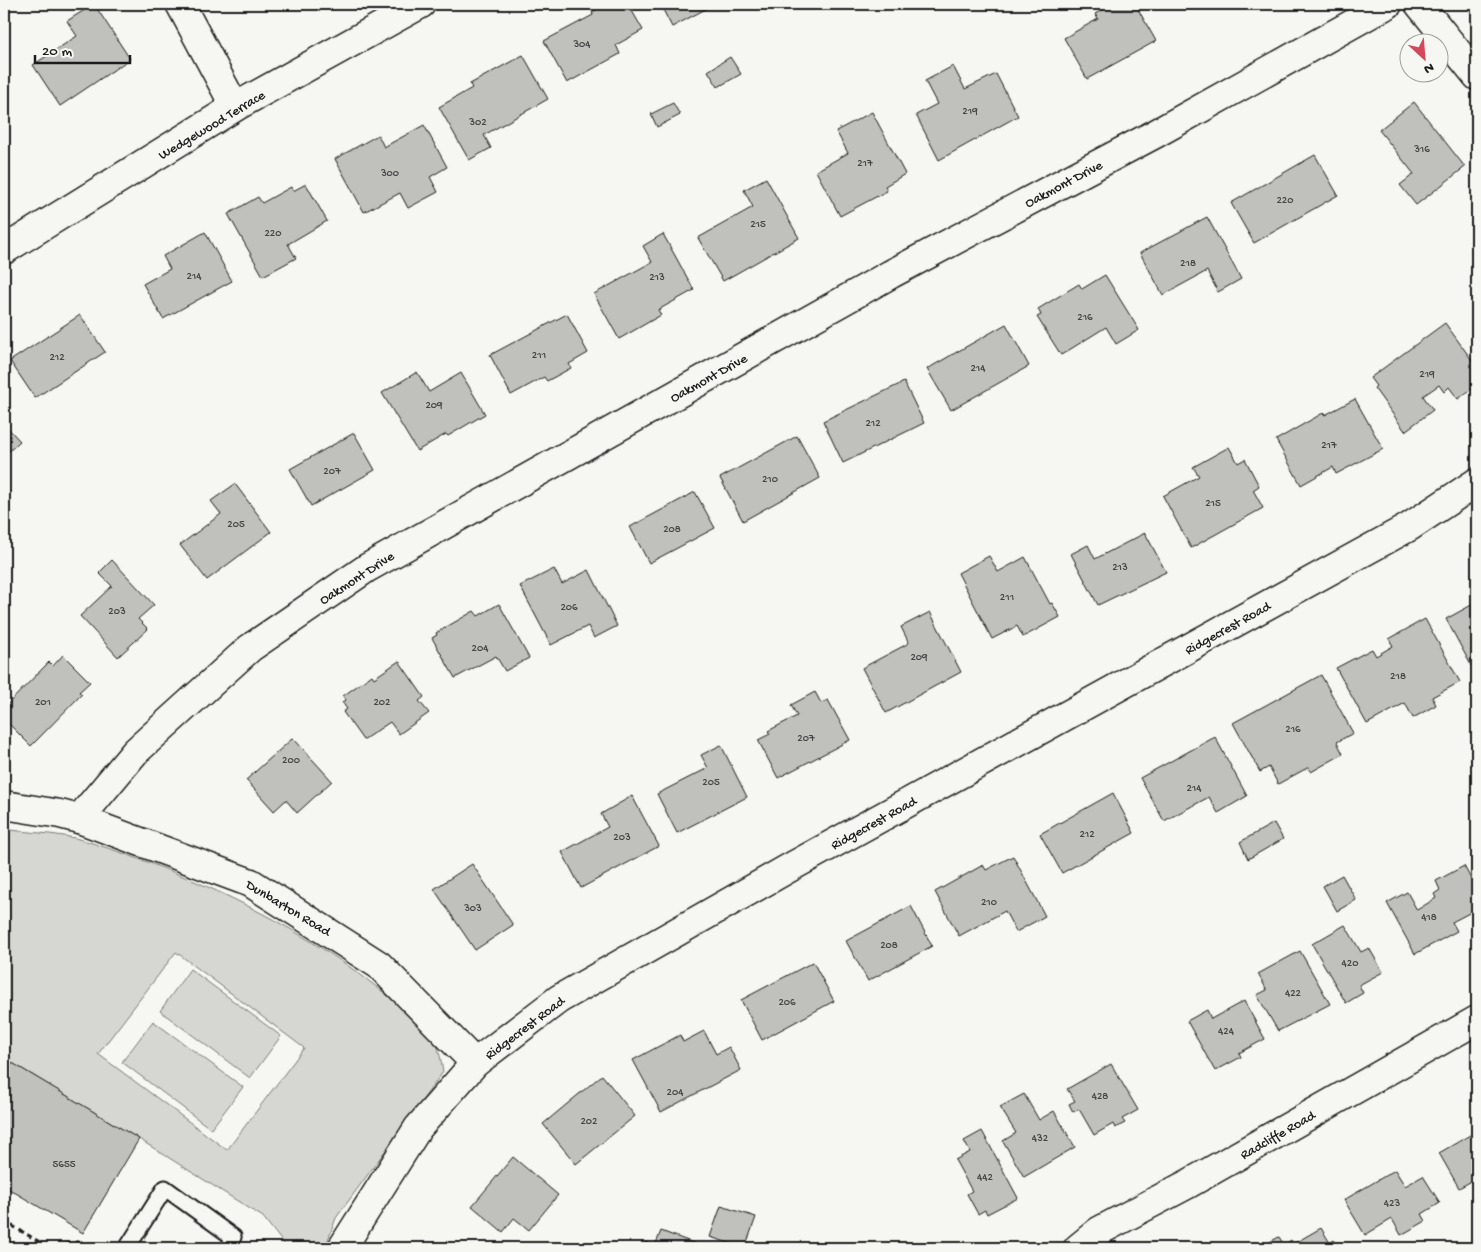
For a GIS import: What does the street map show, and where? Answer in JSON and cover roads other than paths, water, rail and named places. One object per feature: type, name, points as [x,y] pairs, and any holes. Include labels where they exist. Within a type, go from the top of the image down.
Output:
[{"type":"street","points":[[180,4],[235,107]]},
{"type":"street","name":"Wedgewood Terrace","points":[[4,250],[235,107],[421,4]]},
{"type":"street","name":"Oakmont Drive","points":[[79,819],[135,752],[250,648],[367,568],[891,274],[1155,134],[1388,4]]},
{"type":"street","points":[[1418,4],[1477,76]]},
{"type":"street","name":"Ridgecrest Road","points":[[346,1247],[418,1128],[475,1063],[559,999],[789,868],[1409,527],[1477,482]]},
{"type":"street","name":"Dunbarton Road","points":[[4,805],[79,819],[252,883],[380,965],[475,1063]]},
{"type":"street","name":"Radcliffe Road","points":[[1078,1248],[1099,1231],[1188,1184],[1477,1020]]},
{"type":"lane","points":[[126,1248],[165,1188],[233,1237],[229,1248]]}]
